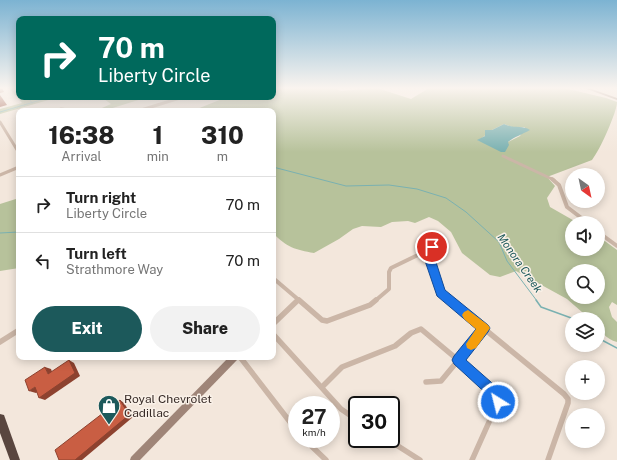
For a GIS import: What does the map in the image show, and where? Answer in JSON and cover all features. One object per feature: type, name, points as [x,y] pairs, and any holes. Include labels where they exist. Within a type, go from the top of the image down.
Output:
[{"type":"highway","points":[[0,419],[15,460]]},
{"type":"street","points":[[0,122],[16,148]]},
{"type":"street","points":[[503,156],[556,181],[559,185],[567,207],[579,216]]},
{"type":"street","points":[[0,175],[16,168]]},
{"type":"street","points":[[605,237],[617,246]]},
{"type":"street","points":[[422,253],[420,246],[428,245],[433,250],[432,253],[428,255]]},
{"type":"street","points":[[276,281],[322,320],[326,321],[366,307],[388,290],[389,272],[391,268],[422,253],[428,255]]},
{"type":"street","points":[[428,255],[441,293],[567,398],[568,404],[548,460]]},
{"type":"street","points":[[276,321],[298,300]]},
{"type":"street","points":[[322,388],[342,367],[395,346],[418,328],[423,330],[494,393],[498,399],[472,460]]},
{"type":"street","points":[[426,382],[441,381],[484,328]]},
{"type":"street","points":[[0,342],[16,332]]},
{"type":"street","points":[[276,337],[341,409],[348,414]]},
{"type":"street","points":[[134,460],[231,360]]},
{"type":"street","points":[[242,360],[288,419]]},
{"type":"street","points":[[400,447],[420,460]]},
{"type":"street","points":[[312,448],[326,460]]},
{"type":"green space","points":[[0,109],[16,109],[0,114]]},
{"type":"green space","points":[[276,109],[615,109],[608,131],[592,160],[571,168],[565,168],[565,170],[547,177],[555,186],[547,198],[550,207],[566,216],[565,256],[605,256],[605,241],[617,250],[617,305],[612,302],[609,307],[612,317],[617,322],[617,342],[605,336],[605,312],[582,312],[573,304],[605,304],[605,264],[565,264],[565,298],[516,271],[500,277],[490,275],[462,253],[451,232],[438,221],[429,217],[415,223],[408,221],[392,222],[381,227],[362,226],[353,229],[314,253],[302,251],[287,245],[276,236]],"holes":[[[504,124],[515,128],[525,127],[520,136],[508,142],[478,141],[492,130]]]},
{"type":"green space","points":[[16,199],[16,268],[0,271],[0,204]]},
{"type":"water","points":[[504,124],[530,130],[508,142],[509,145],[505,152],[501,152],[477,140],[485,136],[485,130],[492,130]]},
{"type":"building","points":[[69,360],[75,373],[39,398],[35,387],[29,391],[25,380],[45,367],[48,374]]},
{"type":"building","name":"Royal Chevrolet Cadillac","points":[[120,400],[129,415],[75,460],[59,460],[55,450]]},
{"type":"waterway","points":[[0,112],[9,109]]},
{"type":"waterway","name":"Monora Creek","points":[[276,168],[346,186],[389,185],[417,189],[446,198],[466,212],[499,242],[507,261],[537,301]]},
{"type":"waterway","name":"Monora Creek","points":[[0,233],[16,232]]},
{"type":"waterway","name":"Monora Creek","points":[[536,300],[541,307],[565,316]]},
{"type":"waterway","name":"Monora Creek","points":[[605,342],[617,348]]},
{"type":"slow traffic","points":[[468,315],[484,328],[471,344]]},
{"type":"place","name":"Royal Chevrolet Cadillac","points":[[109,426]]},
{"type":"route","points":[[432,247],[433,252],[428,255],[441,293],[484,328],[458,360],[496,395],[498,402]]}]
